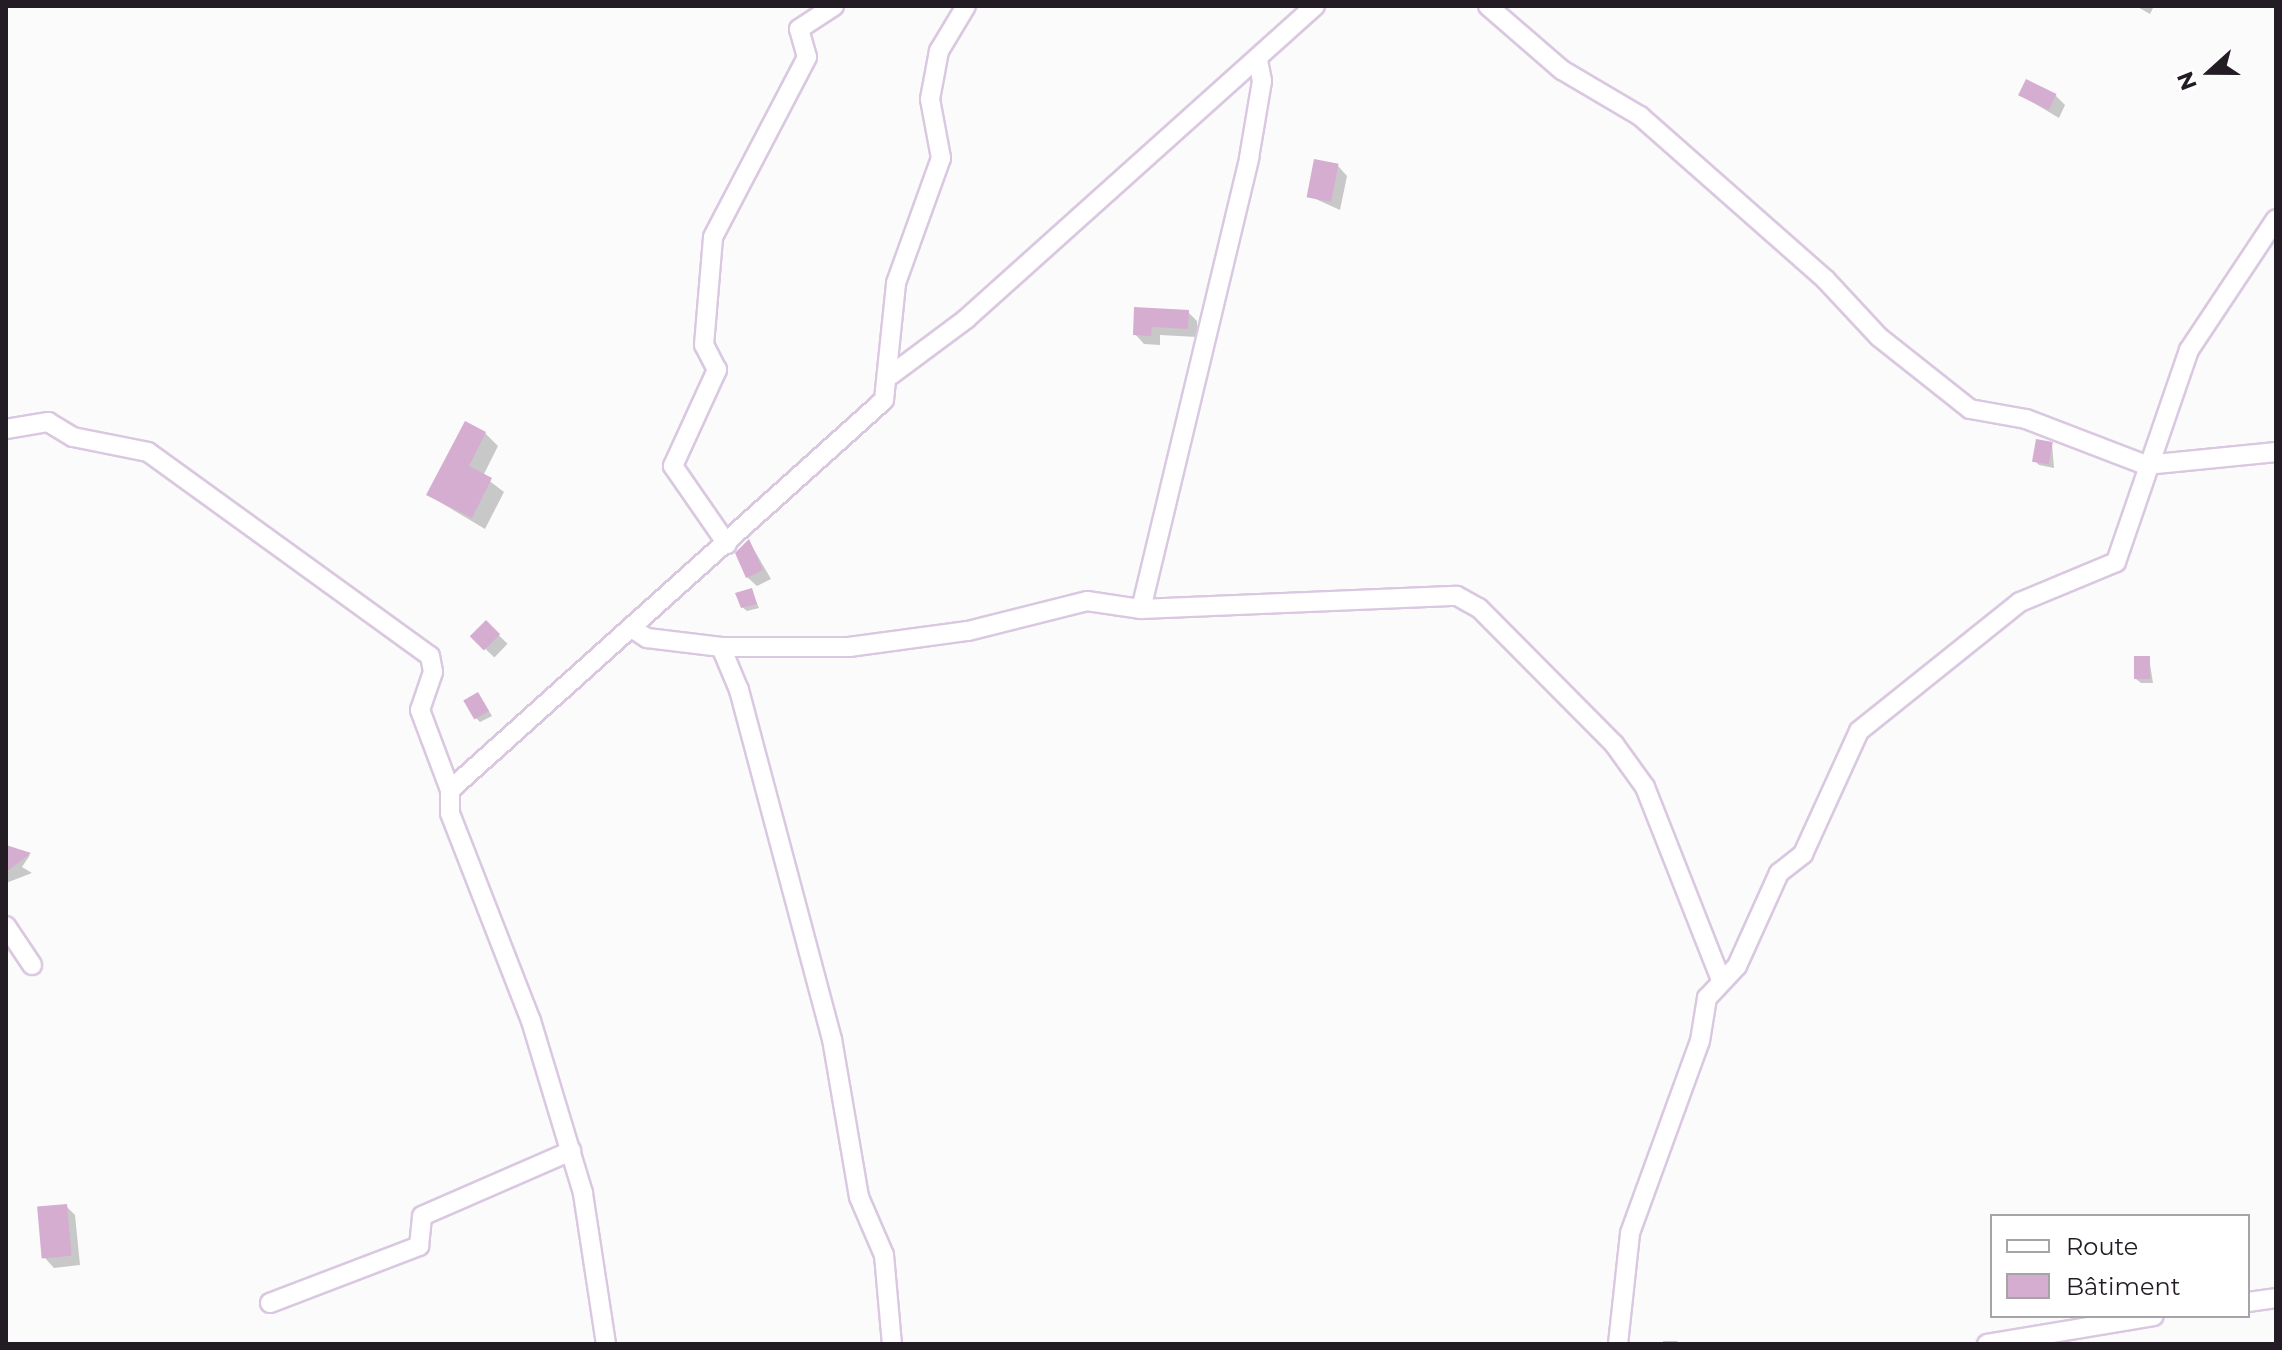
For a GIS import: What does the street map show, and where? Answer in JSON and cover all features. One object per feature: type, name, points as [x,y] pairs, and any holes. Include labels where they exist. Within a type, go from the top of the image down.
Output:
[{"type":"street","points":[[727,544],[673,466],[717,370],[704,345],[713,237],[807,57],[799,29],[834,6]]},
{"type":"street","points":[[450,790],[633,629],[884,400],[891,375],[896,283],[941,158],[930,99],[939,51],[966,6]]},
{"type":"street","points":[[891,375],[966,319],[1194,108],[1258,61],[1315,6]]},
{"type":"street","points":[[1488,6],[1562,70],[1640,116],[1929,382],[1970,409],[2026,419],[2146,465],[2276,452]]},
{"type":"street","points":[[1141,609],[1249,158],[1262,81],[1258,61]]},
{"type":"street","points":[[1618,1344],[1630,1233],[1700,1041],[1707,998],[1737,966],[1779,873],[1803,854],[1859,731],[2020,602],[2116,562],[2146,465],[2189,350],[2276,219]]},
{"type":"street","points":[[6,429],[48,422],[73,437],[148,452],[430,656],[433,672],[420,710],[450,790],[450,813],[531,1021],[571,1151],[606,1344]]},
{"type":"street","points":[[633,629],[647,638],[721,647],[849,647],[968,631],[1087,601],[1141,609],[1457,596],[1479,608],[1614,744],[1645,787],[1721,980]]},
{"type":"street","points":[[721,647],[756,749],[769,819],[784,844],[859,1197],[884,1255],[892,1344]]},
{"type":"street","points":[[8,934],[32,965]]},
{"type":"street","points":[[270,1303],[419,1246],[422,1216],[571,1151]]},
{"type":"street","points":[[2250,1302],[2276,1298]]},
{"type":"street","points":[[1987,1344],[2142,1318]]},
{"type":"building","points":[[2026,79],[2057,94],[2049,110],[2018,95]]},
{"type":"building","points":[[1314,159],[1339,164],[1331,202],[1307,197]]},
{"type":"building","points":[[1134,307],[1189,310],[1188,329],[1152,327],[1151,336],[1133,335]]},
{"type":"building","points":[[465,421],[486,432],[469,466],[492,478],[472,518],[426,495]]},
{"type":"building","points":[[2036,439],[2053,442],[2049,465],[2032,462]]},
{"type":"building","points":[[749,539],[763,570],[746,578],[735,553]]},
{"type":"building","points":[[752,588],[757,604],[741,608],[735,593]]},
{"type":"building","points":[[486,620],[500,634],[484,650],[470,636]]},
{"type":"building","points":[[2134,656],[2150,656],[2150,679],[2134,679]]},
{"type":"building","points":[[478,692],[489,711],[474,720],[463,700]]},
{"type":"building","points":[[6,845],[31,853],[6,872]]},
{"type":"building","points":[[67,1204],[72,1256],[42,1258],[37,1207]]}]
